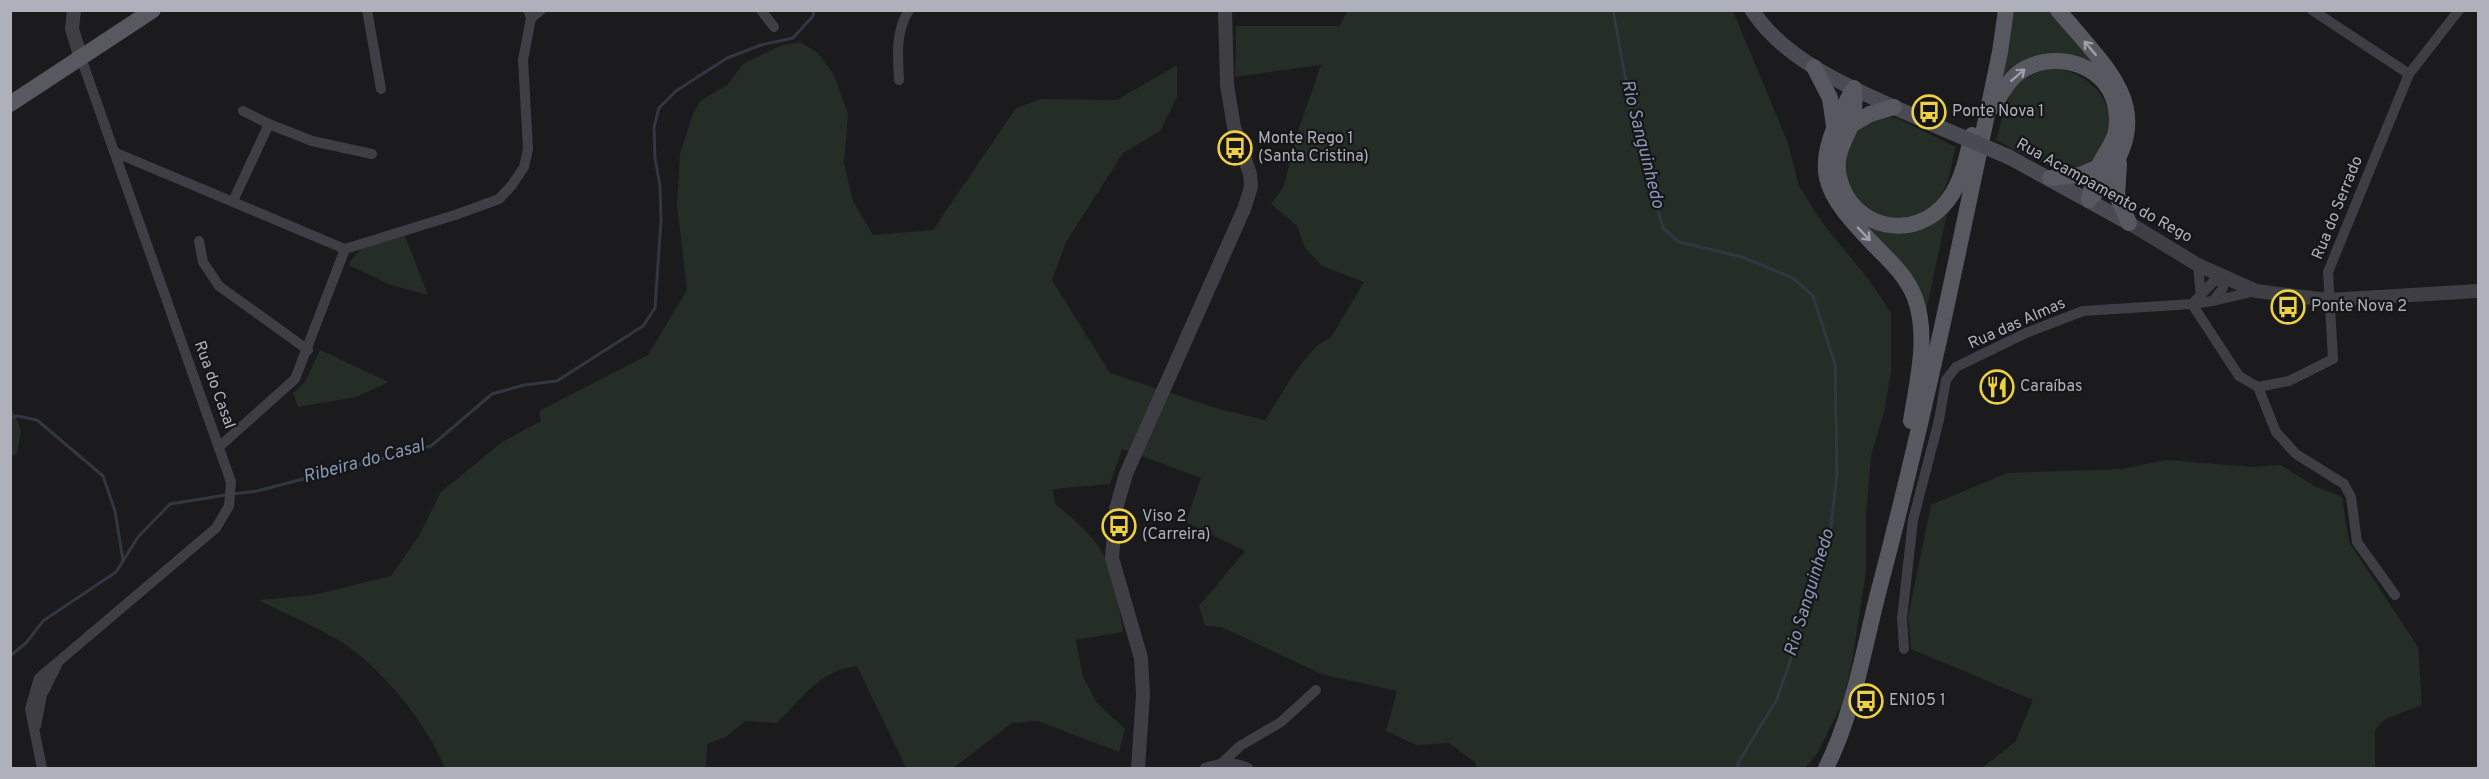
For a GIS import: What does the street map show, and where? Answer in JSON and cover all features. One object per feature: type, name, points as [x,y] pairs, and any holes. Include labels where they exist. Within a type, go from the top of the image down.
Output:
[{"type":"main road","points":[[10,104],[153,10]]},
{"type":"main road","name":"Rua Acampamento do Rego","points":[[1752,10],[1785,45],[1814,67],[1854,88],[2009,157],[2129,223]]},
{"type":"main road","points":[[1854,88],[1855,103],[1851,125],[1840,147],[1838,176],[1850,202],[1874,222],[1906,227],[1935,214],[1954,190],[1966,157],[1992,51],[1998,10]]},
{"type":"main road","points":[[1826,768],[1837,746],[1854,695],[1878,592],[1911,469],[2000,52],[2006,10]]},
{"type":"main road","points":[[2058,10],[2122,89],[2128,125],[2120,156],[2117,196],[2129,223]]},
{"type":"main road","points":[[1972,185],[1995,105],[2003,91],[2025,68],[2042,62],[2058,60],[2076,63],[2091,70],[2112,94],[2116,109],[2116,134],[2112,146],[2098,168],[2089,200]]},
{"type":"main road","points":[[1814,67],[1830,98],[1834,126]]},
{"type":"main road","points":[[1854,88],[1834,126],[1826,162],[1831,192],[1846,215],[1899,271],[1909,285],[1920,317],[1921,347],[1910,430]]},
{"type":"main road","points":[[1851,125],[1870,114],[1894,106]]},
{"type":"main road","points":[[2089,200],[2120,156]]},
{"type":"main road","points":[[1878,592],[1910,430],[1963,187],[1966,157]]},
{"type":"main road","points":[[2050,178],[2080,175],[2098,168]]},
{"type":"street","points":[[74,10],[72,29],[81,57]]},
{"type":"street","points":[[367,10],[381,89]]},
{"type":"street","points":[[114,152],[345,249],[455,215],[499,199],[524,167],[528,149],[523,60],[530,14],[541,10]]},
{"type":"street","points":[[760,10],[774,27]]},
{"type":"street","points":[[899,80],[898,38],[902,21],[909,10]]},
{"type":"street","points":[[1138,768],[1143,695],[1141,658],[1112,558],[1116,509],[1126,474],[1244,209],[1251,187],[1250,174],[1234,127],[1227,86],[1225,10]]},
{"type":"street","points":[[2312,10],[2409,74]]},
{"type":"street","name":"Rua do Serrado","points":[[2258,387],[2289,381],[2333,359],[2328,272],[2409,74],[2459,10]]},
{"type":"street","name":"Rua do Casal","points":[[42,768],[35,733],[42,695],[59,661],[216,528],[229,506],[231,482],[81,57]]},
{"type":"street","points":[[243,111],[312,141],[372,154]]},
{"type":"street","points":[[233,201],[269,124]]},
{"type":"street","name":"Rua Acampamento do Rego","points":[[2129,223],[2224,279],[2256,291],[2328,300],[2478,291]]},
{"type":"street","points":[[199,241],[203,261],[219,286],[308,350]]},
{"type":"street","points":[[220,446],[295,379],[345,249]]},
{"type":"street","points":[[2198,265],[2196,301],[2239,376],[2258,387],[2276,432],[2296,454],[2344,484],[2351,497],[2357,542],[2395,595]]},
{"type":"street","points":[[2196,301],[2213,282],[2224,279],[2223,288],[2213,301]]},
{"type":"street","name":"Rua das Almas","points":[[1904,649],[1902,618],[1913,520],[1939,420],[1946,380],[1956,367],[2026,333],[2084,311],[2213,301],[2256,291]]},
{"type":"street","points":[[1222,763],[1240,746],[1281,722],[1316,690]]},
{"type":"street","points":[[1205,768],[1222,763],[1248,768]]},
{"type":"shaded area","points":[[1348,10],[1733,11],[1788,143],[1799,186],[1821,221],[1869,280],[1891,313],[1891,372],[1884,413],[1871,455],[1866,515],[1866,572],[1852,662],[1843,702],[1817,754],[1805,768],[1476,768],[1476,763],[1449,743],[1416,745],[1386,731],[1397,691],[1321,674],[1222,627],[1205,626],[1199,606],[1245,551],[1186,522],[1201,478],[1122,449],[1110,484],[1053,489],[1055,504],[1084,529],[1102,551],[1115,585],[1123,632],[1076,640],[1083,677],[1097,703],[1125,729],[1119,752],[1038,721],[1012,723],[953,768],[906,768],[857,666],[844,668],[822,679],[777,723],[745,721],[726,737],[707,744],[706,768],[445,768],[418,719],[394,689],[367,662],[332,637],[259,600],[313,595],[391,576],[420,534],[441,492],[502,442],[541,421],[539,411],[648,355],[687,290],[677,205],[680,154],[693,114],[700,101],[727,85],[743,64],[780,46],[800,42],[818,53],[834,75],[848,114],[844,163],[853,201],[873,235],[933,230],[1016,108],[1042,99],[1117,100],[1177,65],[1177,97],[1160,131],[1123,153],[1066,242],[1052,280],[1110,373],[1219,409],[1265,420],[1304,361],[1313,350],[1330,339],[1364,282],[1322,266],[1305,248],[1297,226],[1271,204],[1284,186],[1296,137],[1321,65],[1235,77],[1236,26],[1339,26]]},
{"type":"shaded area","points":[[2014,11],[2054,11],[2100,70],[2073,56],[2003,77]]},
{"type":"shaded area","points":[[2056,68],[2081,77],[2098,91],[2107,109],[2110,127],[2105,144],[2095,158],[2079,166],[2052,167],[1996,140],[2012,91],[2028,76]]},
{"type":"shaded area","points":[[1882,118],[1897,118],[1956,147],[1946,184],[1934,203],[1915,215],[1892,218],[1871,212],[1862,205],[1843,178],[1851,142],[1861,126]]},
{"type":"shaded area","points":[[1948,209],[1925,316],[1861,225],[1887,231],[1908,232],[1927,225]]},
{"type":"shaded area","points":[[405,236],[428,295],[391,285],[349,265],[353,257],[365,247]]},
{"type":"shaded area","points":[[320,350],[389,382],[356,397],[298,407],[293,393],[305,382]]},
{"type":"shaded area","points":[[11,411],[21,431],[17,453],[11,458]]},
{"type":"shaded area","points":[[2166,460],[2252,467],[2281,465],[2314,486],[2342,497],[2349,542],[2418,647],[2422,705],[2385,719],[2375,730],[2375,768],[1982,768],[2015,742],[2033,700],[1911,649],[1908,617],[1931,505],[2007,473],[2121,469]]},
{"type":"waterway","name":"Ribeira do Casal","points":[[232,494],[257,491],[431,446],[492,394],[524,385],[557,381],[643,326],[655,308],[661,220],[654,127],[659,108],[676,91],[727,58],[761,45],[793,38],[813,16],[814,10]]},
{"type":"waterway","name":"Rio Sanguinhedo","points":[[1613,10],[1633,120],[1663,228],[1679,242],[1742,257],[1793,278],[1813,296],[1835,364],[1837,474],[1830,535],[1810,590],[1800,633],[1777,699],[1738,763],[1738,768]]},
{"type":"waterway","name":"Ribeira do Casal","points":[[10,418],[18,416],[37,420],[103,476],[115,511],[123,560]]},
{"type":"waterway","points":[[10,656],[26,643],[43,621],[116,572],[138,537],[170,504],[226,495]]},
{"type":"place","name":"Ponte Nova 1","points":[[1929,112]]},
{"type":"place","name":"Monte Rego 1 (Santa Cristina)","points":[[1235,148]]},
{"type":"place","name":"Ponte Nova 2","points":[[2288,307]]},
{"type":"place","name":"Caraíbas","points":[[1997,387]]},
{"type":"place","name":"Viso 2 (Carreira)","points":[[1119,526]]},
{"type":"place","name":"EN105 1","points":[[1866,701]]}]
